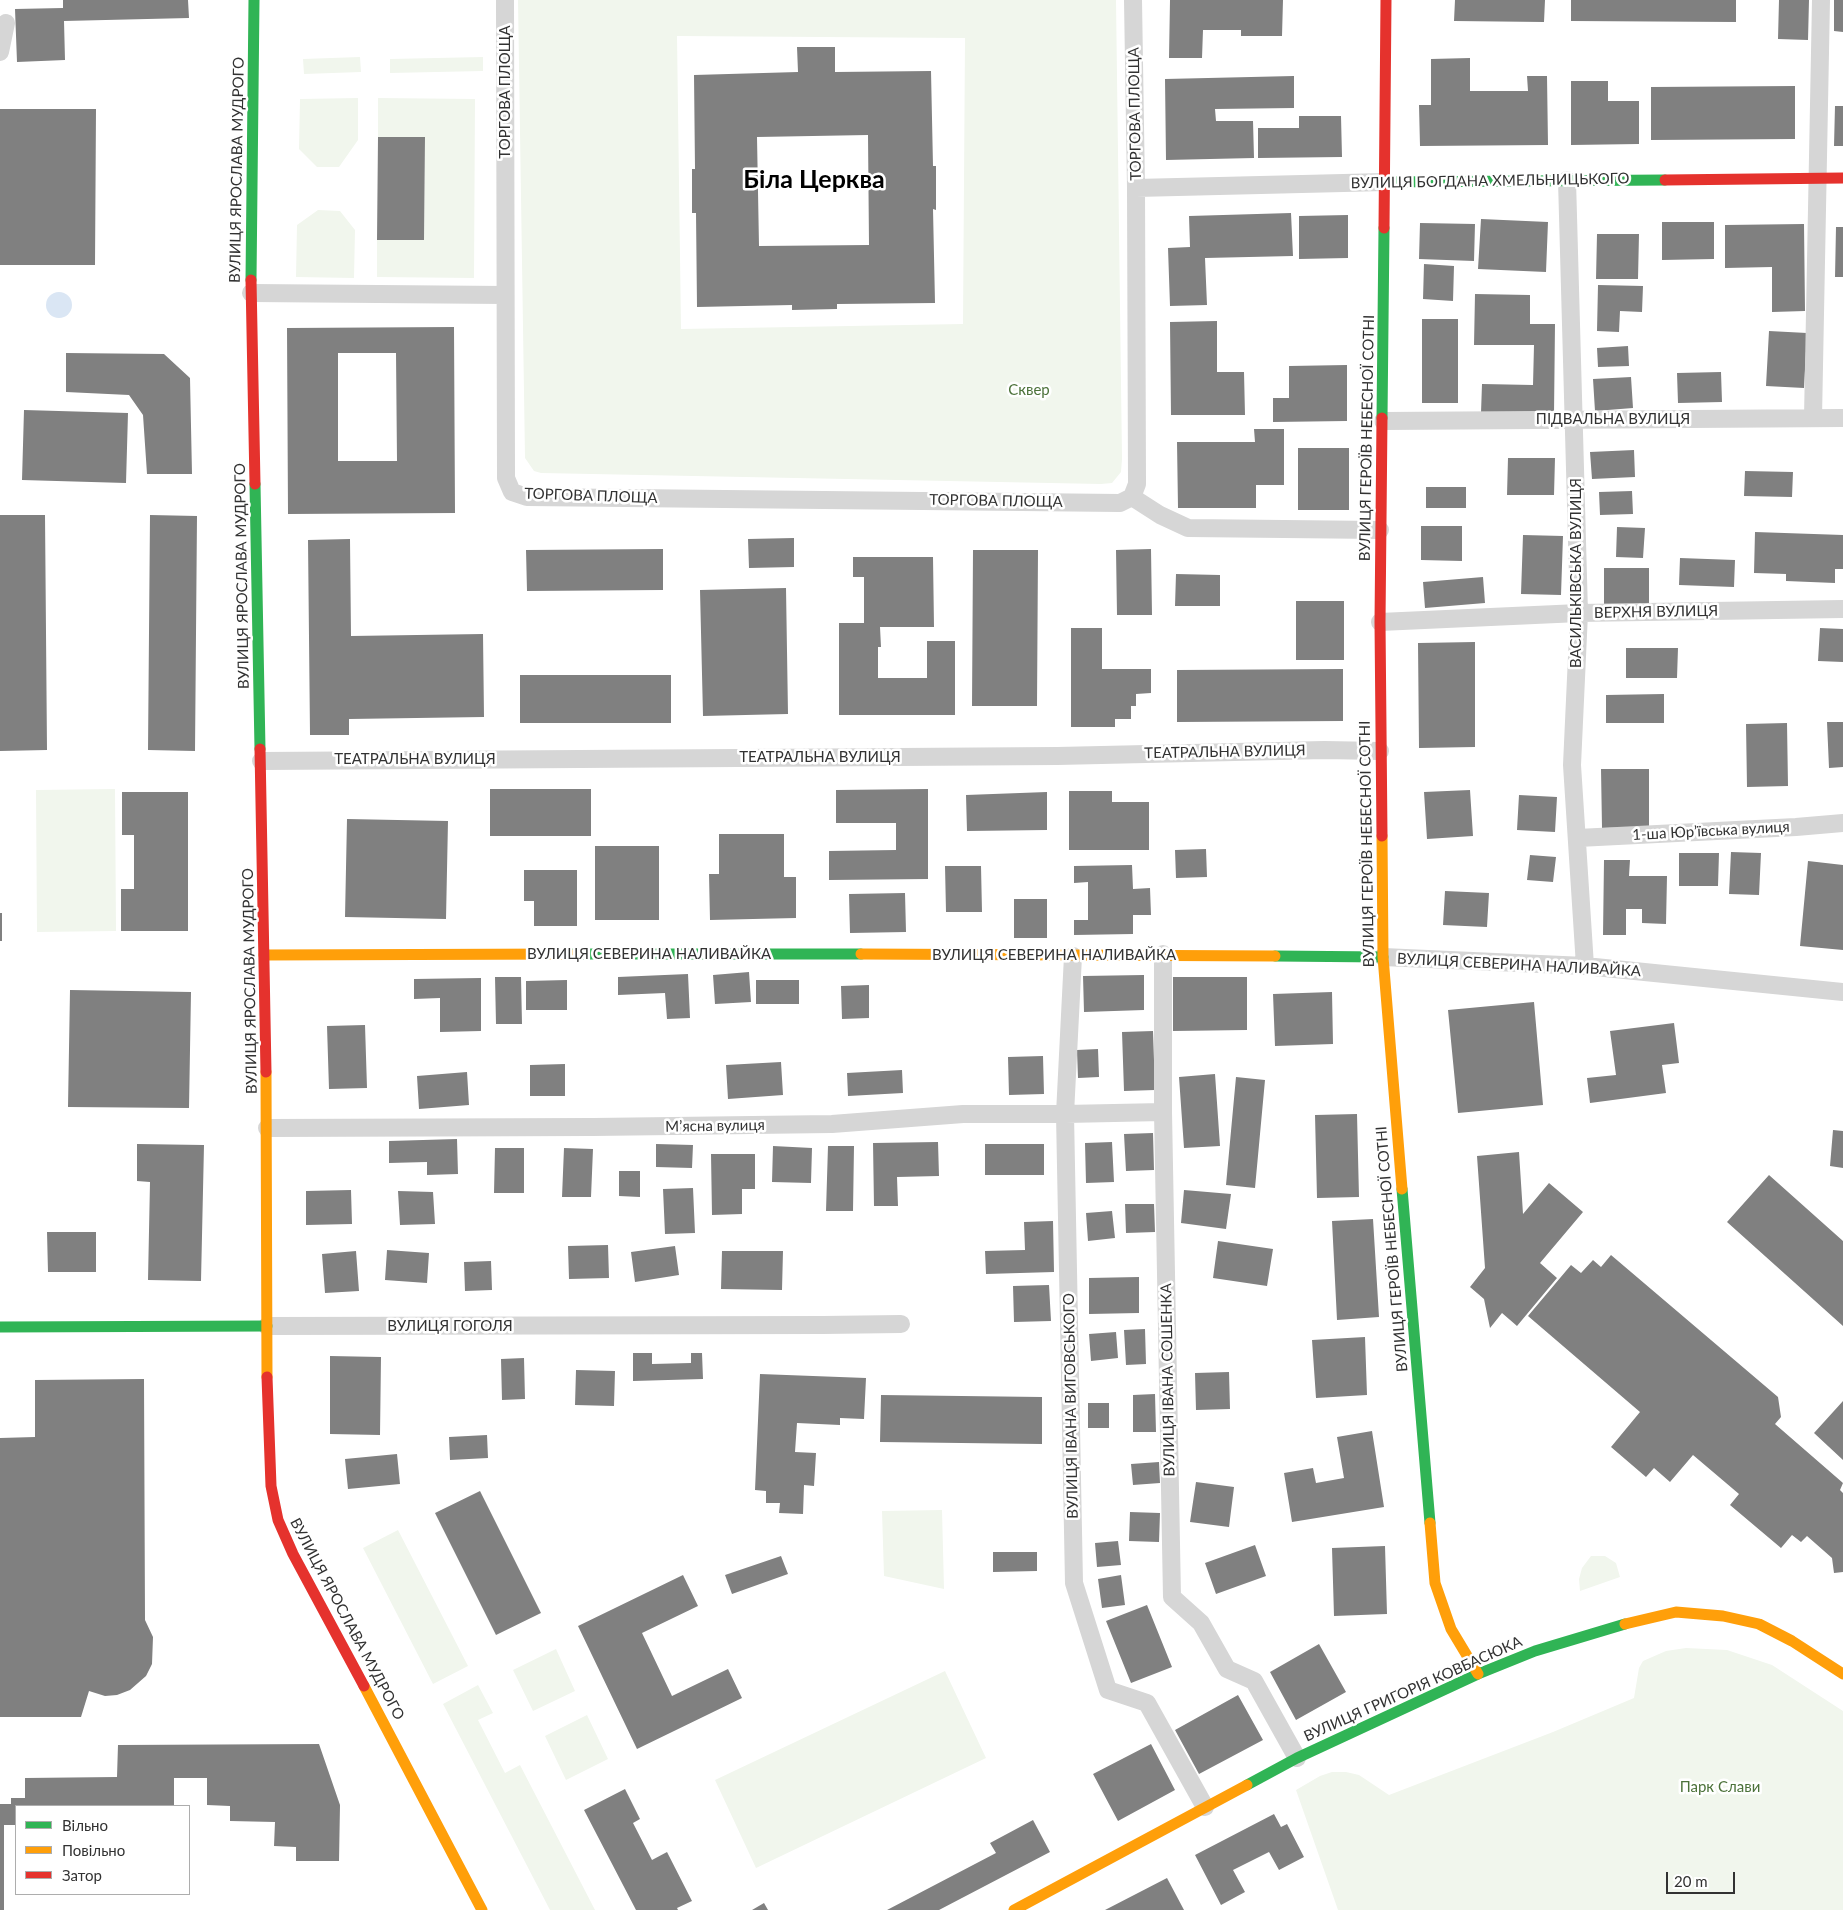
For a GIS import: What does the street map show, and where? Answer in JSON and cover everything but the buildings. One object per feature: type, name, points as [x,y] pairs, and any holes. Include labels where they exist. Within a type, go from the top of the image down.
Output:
[{"type":"street","name":"ВУЛИЦЯ ЯРОСЛАВА МУДРОГО","points":[[254,0],[251,293],[261,761],[267,1128],[267,1326],[271,1486],[278,1520],[293,1554],[391,1734],[482,1910]]},
{"type":"street","name":"ТОРГОВА ПЛОЩА","points":[[505,0],[506,478],[512,492],[527,497],[1120,503],[1132,497],[1137,484],[1133,0]]},
{"type":"street","name":"ВУЛИЦЯ ГЕРОЇВ НЕБЕСНОЇ СОТНІ","points":[[1386,0],[1383,420],[1380,530],[1380,751],[1383,957],[1436,1583],[1450,1628],[1478,1674]]},
{"type":"street","points":[[1813,418],[1821,0]]},
{"type":"street","points":[[0,52],[6,23]]},
{"type":"street","name":"ВУЛИЦЯ БОГДАНА ХМЕЛЬНИЦЬКОГО","points":[[1136,188],[1385,182],[1843,178]]},
{"type":"street","name":"ВАСИЛЬКІВСЬКА ВУЛИЦЯ","points":[[1567,180],[1579,613],[1572,765],[1585,966]]},
{"type":"street","points":[[251,293],[505,295]]},
{"type":"street","name":"ПІДВАЛЬНА ВУЛИЦЯ","points":[[1383,420],[1843,418]]},
{"type":"street","points":[[1132,497],[1160,515],[1188,528],[1380,530]]},
{"type":"street","name":"ВЕРХНЯ ВУЛИЦЯ","points":[[1380,622],[1579,613],[1843,609]]},
{"type":"street","name":"ТЕАТРАЛЬНА ВУЛИЦЯ","points":[[261,761],[1057,756],[1314,750],[1380,751]]},
{"type":"street","name":"1-ша Юрʼївська вулиця","points":[[1578,838],[1843,823]]},
{"type":"street","name":"ВУЛИЦЯ СЕВЕРИНА НАЛИВАЙКА","points":[[264,955],[700,953],[1072,956],[1162,954],[1383,957],[1585,966],[1843,992]]},
{"type":"street","name":"ВУЛИЦЯ ІВАНА СОШЕНКА","points":[[1162,954],[1172,1597],[1200,1623],[1227,1669],[1254,1681],[1297,1758]]},
{"type":"street","name":"ВУЛИЦЯ ІВАНА ВИГОВСЬКОГО","points":[[1072,956],[1065,1114],[1074,1583],[1108,1690],[1147,1703],[1206,1807]]},
{"type":"street","name":"Мʼясна вулиця","points":[[267,1128],[832,1124],[963,1114],[1163,1112]]},
{"type":"street","name":"ВУЛИЦЯ ГОГОЛЯ","points":[[0,1327],[823,1326],[901,1324]]},
{"type":"street","name":"ВУЛИЦЯ ГРИГОРІЯ КОВБАСЮКА","points":[[1014,1910],[1297,1758],[1478,1674],[1535,1651],[1601,1630],[1676,1612],[1724,1616],[1759,1624],[1792,1641],[1843,1674]]},
{"type":"green space","name":"Сквер","points":[[518,0],[1116,0],[1122,459],[1121,472],[1112,483],[541,473],[534,471],[525,458]],"holes":[[[677,36],[965,38],[963,324],[681,329]]]},
{"type":"green space","points":[[360,57],[361,72],[304,74],[303,59]]},
{"type":"green space","points":[[483,57],[483,71],[390,73],[390,59]]},
{"type":"green space","points":[[358,98],[358,140],[339,167],[317,167],[299,149],[300,99]]},
{"type":"green space","points":[[378,98],[475,99],[474,278],[377,277],[377,240],[424,240],[425,137],[378,137]]},
{"type":"green space","points":[[318,210],[340,211],[355,230],[354,278],[296,277],[297,225]]},
{"type":"green space","points":[[115,789],[116,931],[37,932],[36,790]]},
{"type":"green space","points":[[942,1510],[944,1589],[884,1576],[882,1511]]},
{"type":"green space","points":[[398,1530],[468,1666],[433,1684],[363,1548]]},
{"type":"green space","points":[[1591,1556],[1605,1556],[1616,1563],[1620,1577],[1580,1591],[1579,1579],[1582,1568]]},
{"type":"green space","name":"Парк Слави","points":[[1686,1648],[1727,1650],[1772,1665],[1843,1711],[1843,1910],[1338,1910],[1296,1790],[1320,1776],[1332,1772],[1346,1772],[1359,1775],[1389,1795],[1553,1732],[1634,1698],[1639,1668],[1643,1661],[1666,1651]]},
{"type":"green space","points":[[556,1649],[575,1691],[533,1711],[513,1670]]},
{"type":"green space","points":[[945,1671],[986,1758],[756,1868],[715,1780]]},
{"type":"green space","points":[[478,1685],[493,1713],[478,1720],[505,1773],[520,1765],[595,1910],[550,1910],[443,1704]]},
{"type":"green space","points":[[587,1715],[608,1759],[566,1780],[545,1736]]},
{"type":"water","points":[[59,292],[68,296],[72,305],[68,314],[59,318],[50,314],[46,305],[50,296]]},
{"type":"traffic: fast","points":[[251,280],[254,0]]},
{"type":"traffic: fast","points":[[1385,182],[1665,180]]},
{"type":"traffic: fast","points":[[1382,418],[1384,228]]},
{"type":"traffic: fast","points":[[255,484],[260,749]]},
{"type":"traffic: fast","points":[[569,954],[861,954]]},
{"type":"traffic: fast","points":[[1275,956],[1383,957]]},
{"type":"traffic: fast","points":[[1402,1189],[1430,1523]]},
{"type":"traffic: fast","points":[[0,1327],[267,1326]]},
{"type":"traffic: fast","points":[[1247,1785],[1297,1758],[1478,1674],[1535,1651],[1625,1624]]},
{"type":"traffic: slow","points":[[1382,836],[1383,957],[1402,1189]]},
{"type":"traffic: slow","points":[[264,955],[569,954]]},
{"type":"traffic: slow","points":[[861,954],[1275,956]]},
{"type":"traffic: slow","points":[[266,1072],[267,1377]]},
{"type":"traffic: slow","points":[[1430,1523],[1435,1583],[1451,1629],[1478,1674]]},
{"type":"traffic: slow","points":[[1625,1624],[1676,1612],[1723,1616],[1759,1624],[1792,1641],[1843,1674]]},
{"type":"traffic: slow","points":[[364,1686],[482,1910]]},
{"type":"traffic: slow","points":[[1014,1910],[1247,1785]]},
{"type":"traffic: jam","points":[[1384,228],[1386,0]]},
{"type":"traffic: jam","points":[[1665,180],[1843,178]]},
{"type":"traffic: jam","points":[[251,280],[255,484]]},
{"type":"traffic: jam","points":[[1382,418],[1380,622],[1382,836]]},
{"type":"traffic: jam","points":[[260,749],[266,1072]]},
{"type":"traffic: jam","points":[[267,1377],[271,1486],[278,1520],[293,1554],[364,1686]]},
{"type":"district","name":"Біла Церква","points":[[814,180]]}]
